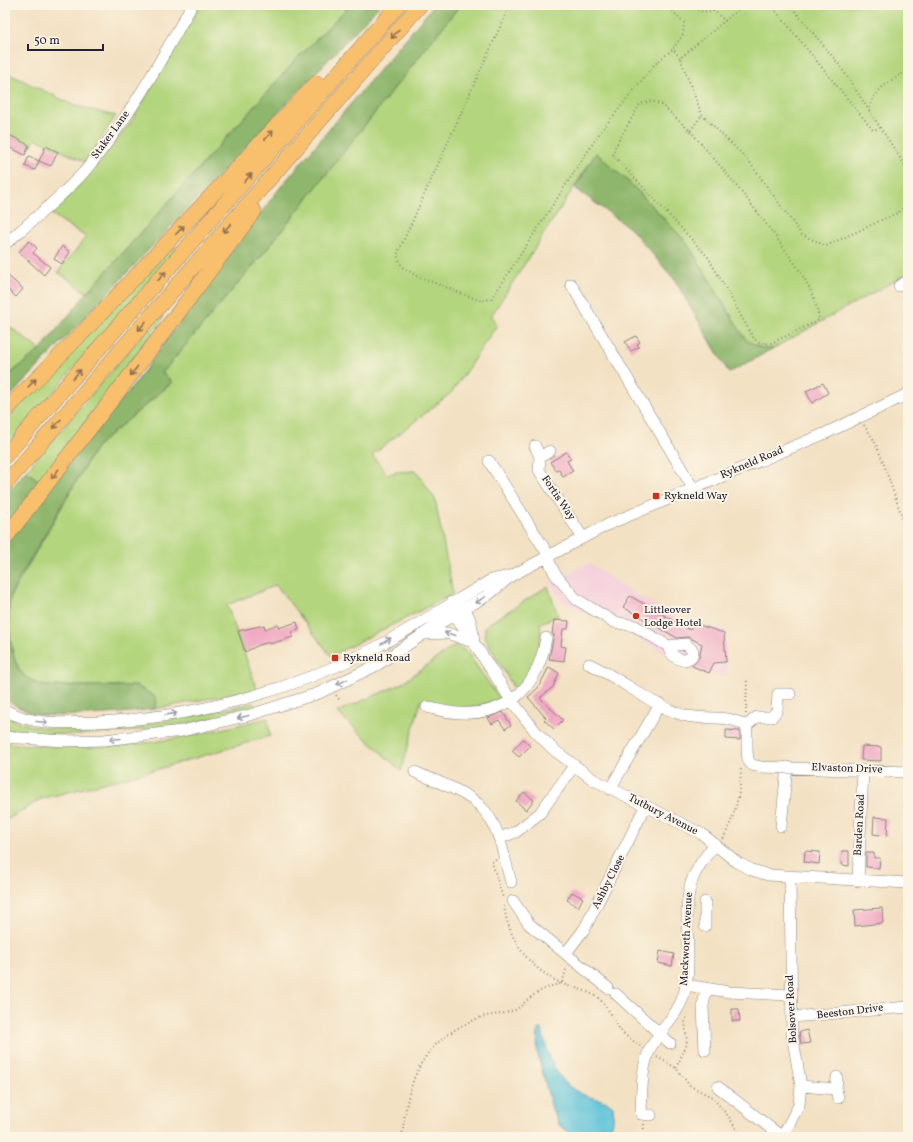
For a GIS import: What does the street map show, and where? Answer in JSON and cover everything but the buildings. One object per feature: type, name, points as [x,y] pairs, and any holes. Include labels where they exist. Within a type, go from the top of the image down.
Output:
[{"type":"highway","points":[[5,484],[420,5]]},
{"type":"highway","points":[[5,411],[86,329],[347,52],[397,6]]},
{"type":"highway","points":[[5,456],[397,6]]},
{"type":"highway","points":[[5,538],[176,316],[254,211],[300,144]]},
{"type":"street","name":"Staker Lane","points":[[5,244],[45,210],[84,171],[115,130],[156,68],[192,5]]},
{"type":"street","points":[[570,284],[693,488]]},
{"type":"street","name":"Rykneld Road","points":[[5,737],[64,741],[143,737],[182,731],[270,709],[319,692],[377,665],[454,615],[488,595],[511,576],[609,524],[860,417],[908,394]]},
{"type":"street","name":"Fortis Way","points":[[550,451],[537,452],[540,470],[583,538]]},
{"type":"street","points":[[489,461],[548,557],[555,574],[576,599],[614,622],[635,626],[668,646]]},
{"type":"street","name":"Rykneld Road","points":[[5,710],[36,722],[108,721],[180,713],[266,692],[313,675],[374,648],[491,580],[511,576]]},
{"type":"street","points":[[452,602],[464,609]]},
{"type":"street","name":"Tutbury Avenue","points":[[452,602],[454,615],[511,700],[536,732],[574,766],[610,789],[688,827],[717,846],[738,863],[752,870],[768,875],[908,883]]},
{"type":"street","name":"Tutbury Avenue","points":[[464,609],[472,622],[474,643]]},
{"type":"street","points":[[425,634],[447,633],[474,643]]},
{"type":"street","points":[[427,707],[446,712],[464,714],[481,713],[511,700],[524,690],[533,678],[540,664],[546,638]]},
{"type":"street","points":[[589,664],[660,704],[685,715],[729,719],[745,725],[757,717],[772,717],[777,710],[778,694],[790,694]]},
{"type":"street","points":[[313,675],[319,692]]},
{"type":"street","points":[[266,692],[270,709]]},
{"type":"street","points":[[610,789],[660,704]]},
{"type":"street","name":"Elvaston Drive","points":[[745,725],[748,733],[747,759],[751,764],[760,767],[908,772]]},
{"type":"street","points":[[499,838],[516,832],[540,813],[574,766]]},
{"type":"street","points":[[782,826],[786,767]]},
{"type":"street","name":"Barden Road","points":[[858,881],[863,770]]},
{"type":"street","points":[[415,772],[453,788],[482,808],[499,838],[511,882]]},
{"type":"street","name":"Ashby Close","points":[[568,955],[585,928],[645,807]]},
{"type":"street","name":"Mackworth Avenue","points":[[648,1115],[641,1114],[644,1068],[649,1052],[676,1011],[686,985],[688,909],[691,882],[696,871],[717,846]]},
{"type":"street","name":"Bolsover Road","points":[[718,1087],[782,1137],[799,1105],[801,1086],[792,1034],[790,995],[790,876]]},
{"type":"street","points":[[513,901],[529,924],[612,991],[647,1024],[670,1043]]},
{"type":"street","points":[[688,909],[705,906],[705,926]]},
{"type":"street","points":[[686,985],[706,990],[790,995]]},
{"type":"street","points":[[705,1050],[703,1006],[706,990]]},
{"type":"street","name":"Beeston Drive","points":[[792,1017],[908,1007]]},
{"type":"street","points":[[801,1086],[837,1094],[837,1076]]},
{"type":"path","points":[[510,5],[397,255],[402,268],[417,276],[481,301],[491,299],[599,134],[654,65],[673,49],[683,34],[684,23],[667,5]]},
{"type":"path","points":[[691,5],[703,12],[713,10],[719,5]]},
{"type":"path","points":[[680,58],[744,5]]},
{"type":"path","points":[[771,5],[873,130],[880,128]]},
{"type":"path","points":[[790,5],[838,63],[908,170]]},
{"type":"path","points":[[713,10],[725,21]]},
{"type":"path","points":[[673,49],[680,58],[702,115],[748,160],[802,235],[826,246],[899,212],[908,201]]},
{"type":"path","points":[[869,110],[870,102],[887,83],[908,71]]},
{"type":"path","points":[[652,101],[662,105],[690,131],[756,209],[800,271],[818,309],[819,320],[772,343],[761,343],[754,339],[708,257],[613,155],[615,147],[640,104],[652,101]]},
{"type":"path","points":[[690,131],[702,115]]},
{"type":"path","points":[[860,417],[874,440],[882,459],[908,534]]},
{"type":"path","points":[[745,725],[747,678]]},
{"type":"path","points":[[717,846],[733,819],[738,802],[741,762]]},
{"type":"path","points":[[503,854],[492,862],[502,891],[506,921],[515,944],[526,958],[562,984],[583,989],[599,999],[624,1034],[649,1052],[676,1068],[690,1086],[712,1097],[729,1117],[741,1137]]},
{"type":"path","points":[[562,984],[568,955]]},
{"type":"path","points":[[429,1137],[402,1136],[403,1115],[412,1081],[422,1061],[431,1050],[446,1036],[464,1024],[481,1017],[511,1012],[519,1008],[541,991],[562,984]]},
{"type":"path","points":[[676,1068],[687,1044],[685,1020],[687,1014]]},
{"type":"path","points":[[643,1137],[648,1115]]},
{"type":"shaded area","name":"Littleover Lodge Hotel","points":[[589,563],[631,592],[680,620],[725,630],[727,675],[709,675],[694,670],[592,613],[578,611],[561,599],[549,583]]},
{"type":"green space","points":[[201,5],[350,5],[294,62],[87,293],[58,272],[86,237],[50,213],[83,181],[129,125]]},
{"type":"green space","points":[[350,5],[380,5],[5,402],[5,378],[40,350],[87,293],[294,62]]},
{"type":"green space","points":[[434,5],[460,5],[268,248],[162,373],[172,382],[96,447],[12,591],[9,609],[11,644],[17,665],[26,677],[45,686],[137,686],[154,696],[157,702],[156,707],[118,713],[49,716],[31,713],[6,700],[5,546],[45,492],[137,381],[207,284],[279,189]]},
{"type":"green space","points":[[460,5],[908,5],[908,273],[772,349],[759,347],[746,340],[687,243],[630,183],[596,153],[491,316],[497,325],[452,392],[372,455],[388,475],[396,472],[416,471],[435,499],[453,594],[331,656],[276,585],[227,605],[257,689],[150,710],[156,707],[137,686],[45,686],[29,679],[21,672],[14,657],[8,615],[9,599],[96,447],[172,383],[162,373],[268,248]]},
{"type":"green space","points":[[5,72],[75,106],[116,116],[85,162],[36,139],[31,146],[5,134]]},
{"type":"green space","points":[[596,153],[630,183],[687,243],[746,340],[759,347],[772,349],[729,373],[674,279],[631,229],[575,188]]},
{"type":"green space","points":[[173,245],[178,247],[5,448],[5,421]]},
{"type":"green space","points":[[158,317],[164,317],[41,482],[26,471]]},
{"type":"green space","points":[[5,323],[40,350],[5,378]]},
{"type":"green space","points":[[26,471],[41,482],[5,531],[5,495]]},
{"type":"green space","points":[[548,586],[558,616],[540,623],[541,633],[539,651],[536,660],[527,677],[516,692],[485,638],[485,626]]},
{"type":"green space","points":[[455,645],[466,651],[500,699],[480,706],[460,708],[442,706],[421,701],[401,771],[337,712],[401,684]]},
{"type":"green space","points":[[253,703],[256,706],[255,709],[197,722],[124,732],[75,735],[5,731],[5,716],[29,725],[59,729],[92,729],[162,721]]},
{"type":"green space","points":[[268,718],[270,736],[162,768],[41,799],[5,821],[5,743],[75,747],[118,746],[174,739]]},
{"type":"water","points":[[538,1029],[542,1029],[554,1068],[566,1084],[584,1095],[603,1100],[613,1106],[613,1123],[610,1130],[604,1137],[575,1137],[559,1125],[552,1109],[537,1051]]},
{"type":"place","name":"Rykneld Way","points":[[656,496]]},
{"type":"place","name":"Littleover Lodge Hotel","points":[[636,616]]},
{"type":"place","name":"Rykneld Road","points":[[335,658]]}]
